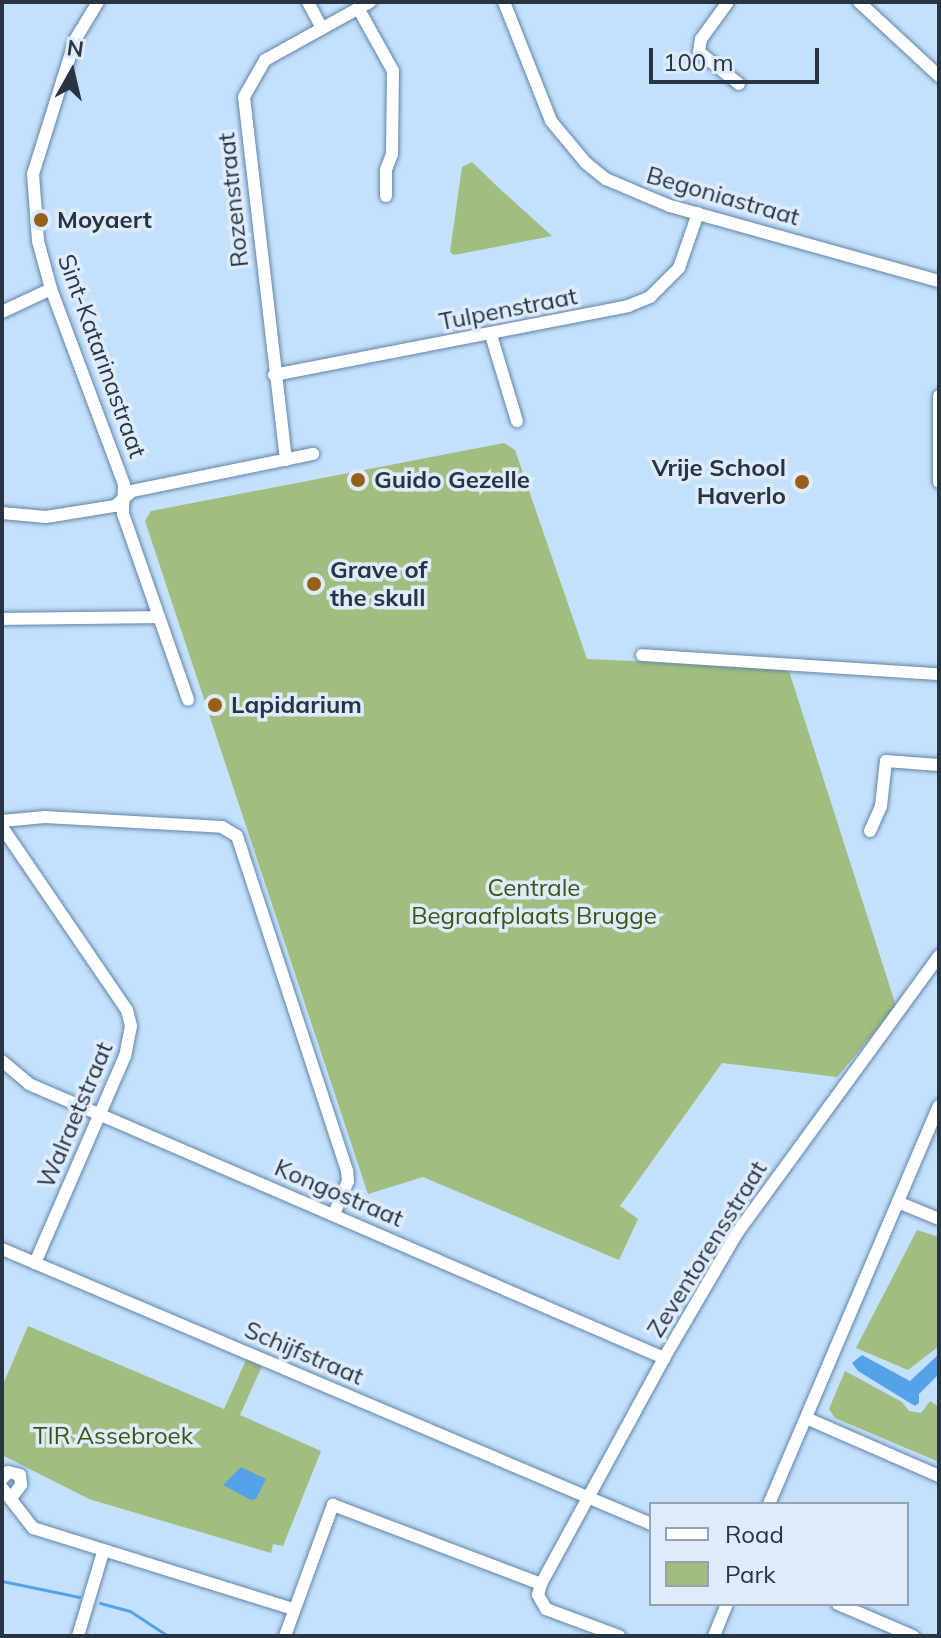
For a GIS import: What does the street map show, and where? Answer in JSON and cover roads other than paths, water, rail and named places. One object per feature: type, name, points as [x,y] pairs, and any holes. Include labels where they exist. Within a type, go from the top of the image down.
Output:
[{"type":"street","name":"Sint-Katarinastraat","points":[[98,2],[75,40],[33,174],[38,241],[51,289],[124,484],[123,514],[188,700]]},
{"type":"street","points":[[308,2],[322,28]]},
{"type":"street","name":"Begoniastraat","points":[[504,2],[551,121],[561,137],[586,163],[623,188],[698,213],[939,281]]},
{"type":"street","points":[[728,2],[701,39],[699,52],[739,84]]},
{"type":"street","points":[[859,2],[939,76]]},
{"type":"street","points":[[355,6],[393,71],[392,154],[386,170],[386,196]]},
{"type":"street","name":"Rozenstraat","points":[[286,460],[244,97],[265,60],[355,6]]},
{"type":"street","name":"Tulpenstraat","points":[[274,375],[628,306],[650,297],[679,268],[698,213]]},
{"type":"street","points":[[2,312],[51,289]]},
{"type":"street","points":[[491,335],[517,421]]},
{"type":"street","points":[[939,396],[939,482]]},
{"type":"street","points":[[2,513],[46,517],[115,506],[132,491],[313,454]]},
{"type":"street","points":[[2,619],[158,617]]},
{"type":"street","points":[[642,655],[939,674]]},
{"type":"street","points":[[870,831],[881,806],[886,761],[939,765]]},
{"type":"street","points":[[2,824],[45,817],[222,827],[237,836],[347,1171],[348,1181],[334,1214]]},
{"type":"street","name":"Walraetstraat","points":[[2,824],[127,1010],[131,1039],[35,1263]]},
{"type":"street","name":"Zeventorensstraat","points":[[541,1584],[664,1358],[737,1233],[939,956]]},
{"type":"street","name":"Kongostraat","points":[[2,1061],[29,1084],[664,1358]]},
{"type":"street","points":[[770,1502],[939,1106]]},
{"type":"street","points":[[900,1203],[939,1219]]},
{"type":"street","name":"Schijfstraat","points":[[2,1249],[649,1523]]},
{"type":"street","points":[[806,1418],[939,1476]]},
{"type":"street","points":[[2,1479],[8,1472],[20,1475],[21,1485],[7,1492],[17,1511],[33,1528],[293,1609]]},
{"type":"street","points":[[285,1636],[333,1505],[541,1584],[538,1595],[546,1609],[619,1636]]},
{"type":"street","points":[[78,1636],[103,1552]]},
{"type":"street","points":[[714,1636],[726,1606]]},
{"type":"street","points":[[843,1606],[913,1636]]},
{"type":"water","points":[[939,1354],[939,1374],[919,1394],[919,1403],[915,1406],[858,1371],[852,1363],[862,1355],[910,1381]]},
{"type":"water","points":[[241,1467],[266,1479],[256,1499],[251,1500],[223,1485]]},
{"type":"waterway","points":[[2,1581],[79,1597]]},
{"type":"waterway","points":[[100,1603],[130,1611],[168,1636]]},
{"type":"place","name":"Moyaert","points":[[41,220]]},
{"type":"place","name":"Guido Gezelle","points":[[358,480]]},
{"type":"place","name":"Vrije School Haverlo","points":[[802,482]]},
{"type":"place","name":"Grave of the skull","points":[[314,584]]},
{"type":"place","name":"Lapidarium","points":[[215,705]]},
{"type":"park label","name":"Centrale Begraafplaats Brugge","points":[[534,902]]},
{"type":"park label","name":"TIR Assebroek","points":[[113,1436]]}]
